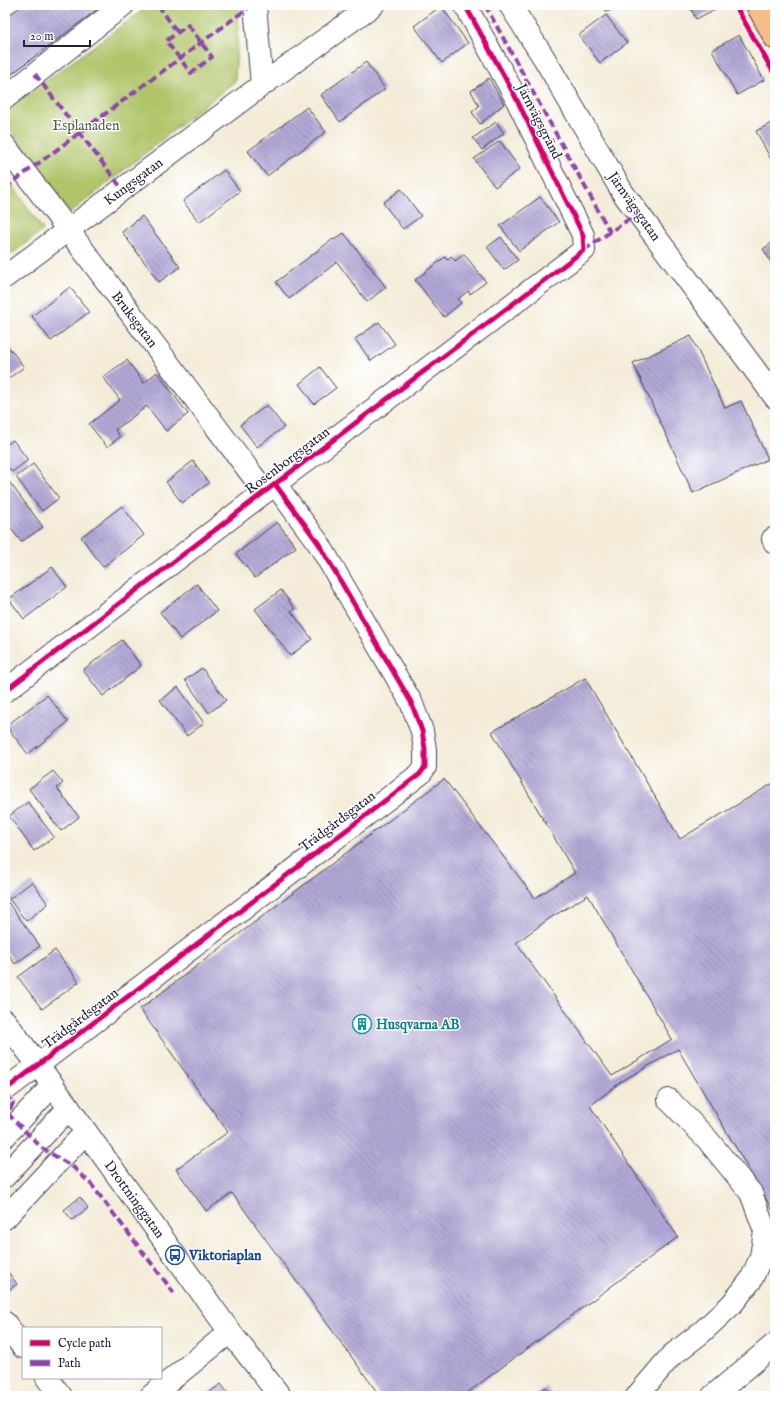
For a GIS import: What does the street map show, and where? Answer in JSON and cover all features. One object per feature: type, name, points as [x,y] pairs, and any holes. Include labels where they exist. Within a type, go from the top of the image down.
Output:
[{"type":"main road","points":[[757,5],[775,38]]},
{"type":"street","points":[[5,98],[123,5]]},
{"type":"street","points":[[255,5],[262,85]]},
{"type":"street","name":"Kungsgatan","points":[[5,277],[262,85],[373,5]]},
{"type":"street","name":"Järnvägsgränd","points":[[465,5],[515,96],[583,235],[584,250]]},
{"type":"street","name":"Järnvägsgatan","points":[[510,5],[544,58],[623,193],[775,397]]},
{"type":"street","name":"Bruksgatan","points":[[5,146],[270,488]]},
{"type":"street","name":"Rosenborgsgatan","points":[[5,691],[584,250]]},
{"type":"street","name":"Trädgårdsgatan","points":[[5,1090],[414,778],[425,767],[425,749],[422,731],[411,702],[320,544],[270,488]]},
{"type":"street","name":"Drottninggatan","points":[[5,1021],[38,1064],[230,1332],[280,1396]]},
{"type":"street","points":[[5,1136],[53,1085]]},
{"type":"street","points":[[637,1396],[671,1356],[702,1332],[732,1304],[751,1280],[761,1257],[765,1231],[751,1193],[707,1139],[669,1100]]},
{"type":"street","points":[[5,1176],[69,1108]]},
{"type":"street","points":[[5,1218],[86,1132]]},
{"type":"street","points":[[5,1324],[22,1346]]},
{"type":"street","points":[[150,1396],[230,1332]]},
{"type":"street","points":[[713,1396],[775,1344]]},
{"type":"street","points":[[48,1379],[61,1396]]},
{"type":"green space","name":"Esplanaden","points":[[150,5],[237,5],[239,10],[235,81],[70,213],[5,122],[5,111]]},
{"type":"green space","points":[[5,174],[43,230],[5,259]]},
{"type":"building","points":[[23,5],[103,5],[5,79],[5,18]]},
{"type":"building","points":[[604,5],[626,5],[606,12]]},
{"type":"building","points":[[689,5],[723,5],[696,19]]},
{"type":"building","points":[[441,6],[468,43],[442,63],[414,26]]},
{"type":"building","points":[[606,15],[627,43],[600,63],[579,35]]},
{"type":"building","points":[[739,35],[764,80],[737,95],[712,50]]},
{"type":"building","points":[[366,62],[385,89],[340,122],[321,95]]},
{"type":"building","points":[[489,78],[504,104],[480,124],[472,112],[479,106],[471,91]]},
{"type":"building","points":[[307,107],[326,132],[267,176],[248,151]]},
{"type":"building","points":[[775,121],[775,167],[756,131]]},
{"type":"building","points":[[496,122],[504,133],[482,150],[473,138]]},
{"type":"building","points":[[500,141],[520,169],[495,187],[474,159]]},
{"type":"building","points":[[224,170],[240,191],[199,222],[183,201]]},
{"type":"building","points":[[401,189],[421,216],[403,229],[383,203]]},
{"type":"building","points":[[540,197],[559,222],[519,251],[500,226]]},
{"type":"building","points":[[142,216],[180,267],[159,282],[122,232]]},
{"type":"building","points":[[344,233],[386,287],[367,302],[337,262],[289,299],[276,282],[333,239],[334,240]]},
{"type":"building","points":[[501,237],[518,260],[504,270],[487,247]]},
{"type":"building","points":[[775,241],[775,268],[763,249]]},
{"type":"building","points":[[464,254],[486,282],[470,294],[468,291],[458,299],[461,303],[444,317],[415,280],[445,257],[447,260],[451,256],[455,261]]},
{"type":"building","points":[[70,287],[89,312],[51,341],[32,316]]},
{"type":"building","points":[[379,322],[395,344],[371,361],[355,339]]},
{"type":"building","points":[[691,336],[725,408],[741,401],[768,459],[693,493],[633,363]]},
{"type":"building","points":[[5,342],[24,367],[5,381]]},
{"type":"building","points":[[127,360],[144,383],[157,372],[188,414],[166,431],[147,406],[115,430],[120,437],[107,447],[89,424],[120,400],[103,377]]},
{"type":"building","points":[[320,367],[336,388],[314,404],[299,384]]},
{"type":"building","points":[[267,405],[284,427],[257,447],[240,425]]},
{"type":"building","points":[[13,440],[28,460],[12,472],[5,463],[5,446]]},
{"type":"building","points":[[193,461],[209,483],[182,503],[166,482]]},
{"type":"building","points":[[33,464],[59,498],[42,511],[16,477]]},
{"type":"building","points":[[10,483],[43,527],[21,542],[5,520],[5,487]]},
{"type":"building","points":[[122,506],[144,535],[103,567],[81,537]]},
{"type":"building","points":[[277,522],[296,547],[255,578],[236,554]]},
{"type":"building","points":[[52,567],[67,587],[24,619],[9,599]]},
{"type":"building","points":[[197,584],[217,611],[180,639],[160,612]]},
{"type":"building","points":[[281,590],[295,609],[291,611],[312,639],[290,656],[255,609]]},
{"type":"building","points":[[122,640],[141,666],[103,696],[83,670]]},
{"type":"building","points":[[202,668],[226,700],[209,713],[185,680]]},
{"type":"building","name":"Husqvarna AB","points":[[585,678],[680,839],[775,782],[775,1214],[678,1049],[622,1081],[590,1106],[678,1237],[463,1396],[380,1396],[232,1193],[206,1211],[176,1169],[228,1132],[140,1009],[444,779],[535,898],[575,873],[492,732]],"holes":[[[588,895],[672,1039],[612,1076],[516,943],[550,918]]]},
{"type":"building","points":[[178,687],[204,723],[187,736],[160,700]]},
{"type":"building","points":[[47,695],[68,722],[28,754],[6,726]]},
{"type":"building","points":[[53,771],[63,783],[57,788],[79,817],[61,831],[29,789]]},
{"type":"building","points":[[28,802],[54,837],[34,851],[9,816]]},
{"type":"building","points":[[32,882],[48,904],[26,921],[9,899]]},
{"type":"building","points":[[7,901],[40,946],[15,964],[5,949],[5,902]]},
{"type":"building","points":[[55,950],[79,982],[42,1009],[18,977]]},
{"type":"building","points":[[80,1197],[88,1208],[72,1220],[64,1210]]},
{"type":"building","points":[[5,1268],[17,1284],[6,1292],[5,1291]]},
{"type":"building","points":[[221,1384],[230,1396],[204,1396]]},
{"type":"building","points":[[546,1387],[553,1396],[534,1396]]},
{"type":"marked path","points":[[158,5],[178,33]]},
{"type":"marked path","points":[[5,188],[252,5]]},
{"type":"marked path","points":[[485,5],[610,232]]},
{"type":"marked path","points":[[188,25],[212,57],[191,73],[166,41],[188,25]]},
{"type":"marked path","points":[[35,74],[123,190]]},
{"type":"marked path","points":[[584,250],[638,213]]},
{"type":"marked path","points":[[5,1062],[5,1069]]},
{"type":"marked path","points":[[5,1093],[13,1103],[8,1114],[42,1148],[73,1167],[91,1184],[174,1293]]},
{"type":"cycle path","points":[[5,691],[584,250],[583,235],[515,96],[465,5]]},
{"type":"cycle path","points":[[735,5],[775,75]]},
{"type":"cycle path","points":[[5,1090],[420,774],[425,767],[425,749],[422,731],[411,702],[319,544],[275,484]]},
{"type":"place","name":"Husqvarna AB","points":[[362,1024]]},
{"type":"place","name":"Viktoriaplan","points":[[175,1255]]}]
